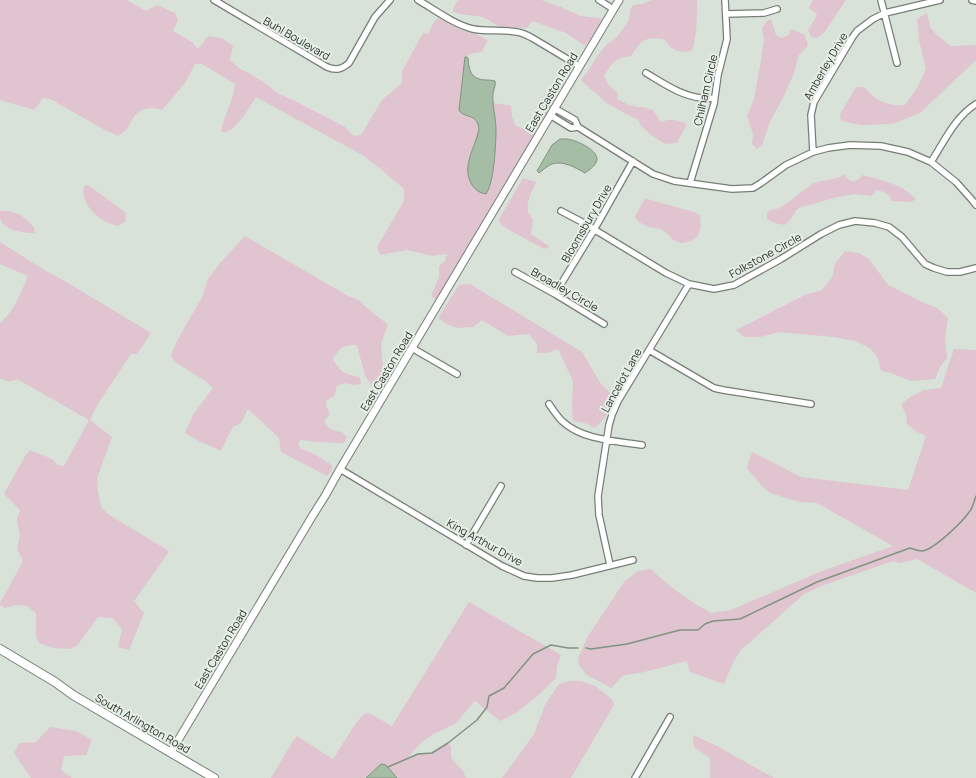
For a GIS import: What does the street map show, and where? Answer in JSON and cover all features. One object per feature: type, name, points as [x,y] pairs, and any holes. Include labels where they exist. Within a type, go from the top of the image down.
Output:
[{"type":"main road","name":"South Arlington Road","points":[[0,650],[79,699],[214,778]]},
{"type":"street","name":"Buhl Boulevard","points":[[214,0],[327,67],[337,69],[344,67],[349,63],[376,17],[390,0]]},
{"type":"street","points":[[418,0],[466,27],[517,32],[527,35],[579,66]]},
{"type":"street","points":[[599,0],[613,9]]},
{"type":"street","name":"East Caston Road","points":[[171,752],[310,519],[329,490],[340,469],[619,0]]},
{"type":"street","name":"Chilham Circle","points":[[690,183],[704,139],[727,39],[725,0]]},
{"type":"street","points":[[881,0],[897,63]]},
{"type":"street","name":"Amberley Drive","points":[[813,152],[811,115],[814,102],[857,31],[873,19],[885,13],[940,0]]},
{"type":"street","points":[[972,0],[976,1]]},
{"type":"street","points":[[726,14],[764,13],[778,9]]},
{"type":"street","points":[[646,73],[686,94],[702,98],[714,98]]},
{"type":"street","points":[[931,162],[958,120],[976,104]]},
{"type":"street","points":[[554,108],[575,120],[578,127],[653,174],[674,181],[732,189],[753,188],[786,165],[813,152],[828,148],[850,146],[882,146],[908,152],[931,162],[956,182],[975,202]]},
{"type":"street","points":[[550,116],[571,128],[578,127]]},
{"type":"street","name":"Bloomsbury Drive","points":[[555,294],[594,230],[633,161]]},
{"type":"street","name":"Folkstone Circle","points":[[561,211],[582,222],[666,273],[689,284],[714,289],[734,285],[781,259],[820,234],[839,225],[855,221],[874,223],[889,227],[902,237],[925,264],[934,268],[947,272],[960,272],[976,268]]},
{"type":"street","name":"Broadley Circle","points":[[516,272],[604,324]]},
{"type":"street","name":"Lancelot Lane","points":[[610,565],[600,523],[598,504],[598,490],[609,425],[616,407],[689,284]]},
{"type":"street","points":[[412,348],[457,374]]},
{"type":"street","points":[[649,350],[714,388],[811,404]]},
{"type":"street","points":[[549,404],[558,417],[572,429],[584,435],[642,445]]},
{"type":"street","name":"King Arthur Drive","points":[[340,469],[507,569],[524,576],[534,578],[559,577],[633,560]]},
{"type":"street","points":[[466,545],[501,486]]},
{"type":"street","points":[[635,778],[670,717]]},
{"type":"shaded area","points":[[0,0],[127,0],[146,11],[157,5],[175,13],[178,20],[173,31],[192,42],[198,49],[208,36],[222,38],[233,46],[230,60],[239,68],[262,81],[279,94],[345,127],[354,136],[361,135],[382,100],[402,83],[402,71],[423,33],[428,34],[434,22],[438,18],[463,31],[476,34],[488,40],[482,52],[469,54],[464,59],[459,110],[467,116],[475,119],[479,125],[478,135],[469,162],[476,190],[486,194],[494,161],[496,144],[494,103],[511,106],[512,117],[516,126],[526,130],[552,84],[557,78],[565,82],[436,300],[431,296],[439,277],[439,266],[445,261],[447,254],[433,256],[407,250],[380,255],[377,247],[404,200],[404,189],[364,156],[256,97],[244,116],[232,129],[224,133],[221,131],[233,96],[235,84],[202,64],[195,64],[185,83],[162,110],[150,108],[139,112],[133,118],[126,130],[118,136],[50,99],[43,98],[34,110],[0,100]]},
{"type":"shaded area","points":[[458,0],[541,0],[580,16],[601,18],[600,24],[585,46],[566,33],[532,21],[527,28],[500,27],[483,17],[453,12]]},
{"type":"shaded area","points":[[652,0],[697,0],[696,32],[692,51],[683,52],[673,49],[664,39],[647,39],[641,43],[631,56],[621,58],[614,62],[604,76],[608,84],[618,93],[617,99],[629,105],[653,110],[661,122],[674,120],[687,124],[677,143],[665,144],[641,126],[638,120],[606,103],[581,80],[606,45],[615,39],[623,29],[629,20],[630,11],[633,5],[642,4]]},
{"type":"shaded area","points":[[813,0],[846,0],[824,33],[816,38],[811,37],[808,30],[817,14],[809,8]]},
{"type":"shaded area","points":[[927,13],[930,27],[951,46],[976,45],[976,60],[920,113],[892,124],[861,125],[841,121],[840,114],[856,87],[864,87],[877,99],[887,104],[905,105],[917,88],[926,69],[919,40],[917,19]]},
{"type":"shaded area","points":[[771,19],[776,35],[781,38],[789,35],[791,29],[805,35],[808,46],[799,55],[794,73],[784,96],[770,122],[762,145],[757,149],[752,144],[753,134],[747,116],[754,99],[761,60],[764,39],[762,28],[767,21]]},
{"type":"shaded area","points":[[465,57],[468,58],[470,70],[474,76],[480,79],[495,81],[493,98],[496,125],[495,154],[493,173],[489,189],[486,194],[475,189],[471,183],[468,171],[468,164],[479,128],[478,124],[472,117],[463,114],[459,110]]},
{"type":"shaded area","points":[[560,139],[570,139],[589,148],[596,155],[597,159],[591,169],[585,173],[569,165],[556,163],[548,166],[539,173],[537,171],[552,145]]},
{"type":"shaded area","points":[[844,174],[849,180],[854,182],[862,175],[891,183],[898,186],[916,199],[911,202],[891,201],[890,196],[884,192],[876,190],[872,196],[854,194],[801,207],[796,210],[785,225],[775,223],[767,219],[767,214],[770,210],[777,209],[785,205],[813,183],[838,178]]},
{"type":"shaded area","points":[[523,178],[536,182],[528,206],[529,214],[533,219],[531,234],[550,247],[544,249],[504,227],[498,221]]},
{"type":"shaded area","points":[[88,185],[125,212],[126,221],[118,226],[98,217],[88,206],[85,200],[83,193],[84,186]]},
{"type":"shaded area","points":[[647,199],[700,215],[701,227],[698,236],[691,241],[682,243],[673,240],[661,229],[648,227],[639,222],[635,217],[644,200]]},
{"type":"shaded area","points":[[0,211],[9,211],[19,214],[34,227],[35,233],[15,230],[5,226],[0,218]]},
{"type":"shaded area","points":[[245,236],[348,296],[358,300],[388,325],[381,343],[384,380],[381,388],[372,386],[366,377],[357,345],[345,346],[333,359],[338,367],[344,372],[360,377],[361,384],[354,385],[344,383],[337,386],[334,396],[326,401],[330,414],[325,420],[325,423],[329,428],[342,432],[347,437],[344,443],[300,440],[298,444],[300,448],[316,455],[332,466],[331,471],[327,476],[281,452],[279,438],[248,409],[241,423],[233,427],[221,451],[185,433],[194,413],[213,388],[205,381],[175,362],[171,355],[177,341],[202,297],[208,279],[221,262]]},
{"type":"shaded area","points":[[0,242],[151,333],[137,354],[131,354],[98,404],[90,420],[112,437],[97,478],[101,507],[108,514],[169,551],[134,601],[144,613],[129,650],[118,647],[122,629],[113,618],[98,617],[77,646],[69,649],[53,648],[39,643],[36,636],[36,613],[27,606],[16,605],[5,608],[0,605],[22,563],[22,558],[17,550],[20,535],[17,520],[20,510],[4,494],[25,456],[30,450],[52,459],[58,465],[64,466],[89,420],[17,379],[8,381],[0,378],[0,323],[13,308],[28,276],[0,264]]},
{"type":"shaded area","points":[[845,251],[859,253],[869,259],[888,285],[937,308],[948,318],[945,337],[947,358],[940,367],[935,379],[911,381],[891,373],[881,371],[878,358],[871,349],[856,341],[833,337],[779,332],[760,337],[744,337],[736,330],[805,295],[822,290],[832,278],[835,264]]},
{"type":"shaded area","points":[[470,284],[582,352],[601,384],[615,398],[605,417],[595,428],[585,423],[573,421],[573,381],[558,349],[547,353],[537,353],[537,344],[529,334],[508,336],[482,320],[473,327],[457,328],[438,318],[459,285]]},
{"type":"shaded area","points":[[954,349],[976,350],[976,593],[917,559],[901,563],[893,561],[824,585],[804,594],[740,651],[724,684],[690,672],[687,661],[640,673],[624,675],[611,688],[587,675],[579,665],[578,658],[588,636],[624,582],[638,571],[651,569],[678,592],[711,613],[731,610],[822,571],[893,546],[817,503],[800,502],[770,493],[747,468],[752,452],[801,477],[908,490],[926,436],[917,432],[907,424],[906,415],[901,404],[924,390],[941,388]]},
{"type":"shaded area","points":[[469,602],[561,655],[557,666],[556,678],[540,694],[516,713],[500,721],[475,701],[455,724],[433,734],[421,743],[406,759],[418,754],[432,753],[448,743],[451,747],[451,758],[463,771],[466,778],[397,778],[386,765],[381,764],[366,778],[271,778],[297,736],[333,759],[356,723],[363,715],[369,713],[392,726]]},
{"type":"shaded area","points":[[569,681],[581,681],[595,686],[612,699],[614,705],[571,778],[502,778],[534,734],[545,705],[559,684]]},
{"type":"shaded area","points":[[50,727],[76,731],[92,740],[86,755],[64,756],[61,770],[72,778],[31,778],[14,753],[19,743],[36,742]]},
{"type":"shaded area","points":[[693,735],[715,745],[774,778],[710,778],[710,758],[694,747]]},
{"type":"shaded area","points":[[381,764],[386,765],[397,778],[366,778]]},
{"type":"waterway","points":[[586,648],[591,649],[627,644],[680,630],[698,630],[705,624],[713,621],[740,619],[817,582],[910,548],[922,551],[941,541],[966,516],[973,506],[976,496]]},
{"type":"waterway","points":[[388,767],[418,754],[432,753],[448,743],[477,720],[487,707],[489,696],[504,688],[533,654],[551,645],[578,648]]}]
